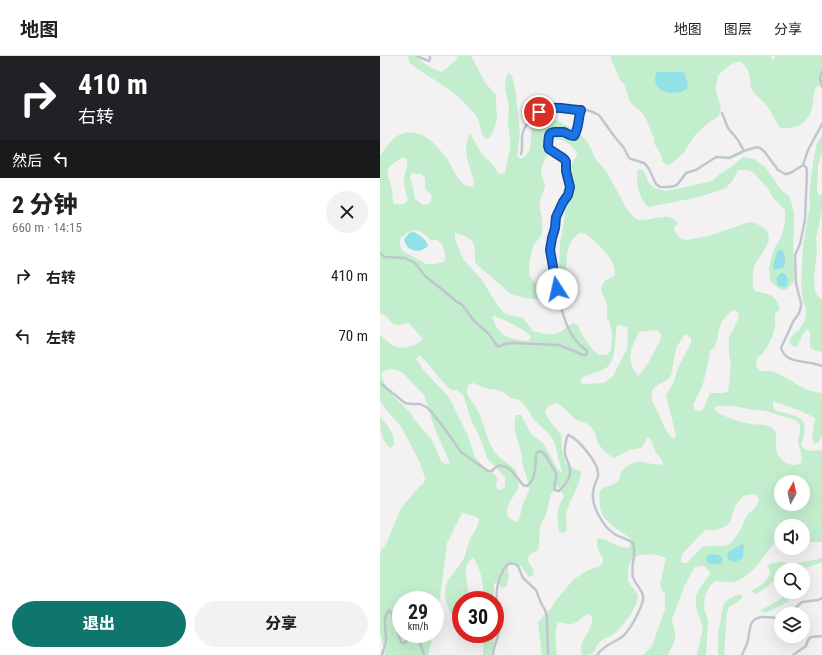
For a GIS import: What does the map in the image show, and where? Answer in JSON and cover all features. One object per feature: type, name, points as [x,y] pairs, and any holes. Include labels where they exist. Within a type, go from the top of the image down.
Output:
[{"type":"street","points":[[417,56],[428,61],[430,56]]},
{"type":"street","points":[[822,71],[820,78],[822,87]]},
{"type":"street","points":[[521,154],[524,129],[541,110],[549,108],[595,112],[600,116],[624,148],[629,158],[631,160],[644,163],[649,169],[656,184],[660,187],[669,187],[674,186],[686,173],[696,170],[716,157],[729,158],[744,151],[760,148],[778,170],[788,174],[803,164],[808,150],[822,124]]},
{"type":"street","points":[[380,253],[385,257],[405,258],[415,263],[424,276],[464,307],[474,321],[489,334],[498,347],[513,343],[558,345],[586,355],[587,351],[577,342],[569,331],[559,303],[550,250],[556,217],[568,195],[570,187],[566,171],[566,162],[563,158],[549,149],[549,135],[553,132],[564,132],[574,136],[576,134],[578,118],[581,110]]},
{"type":"street","points":[[722,113],[728,128],[738,140],[744,151]]},
{"type":"street","points":[[803,164],[808,171],[805,220],[796,256],[796,284],[801,307],[781,348],[782,352],[789,358],[822,366]]},
{"type":"street","points":[[380,383],[405,403],[420,404],[428,408],[461,452],[468,458],[488,472],[492,471],[496,467],[502,466],[511,470],[523,485],[528,486],[534,476],[536,454],[537,452],[541,451],[546,456],[556,473],[557,476],[554,488],[555,490],[559,491],[566,484],[571,473],[565,452],[567,437],[572,436],[586,449],[598,471],[592,495],[594,505],[598,514],[612,532],[633,543],[633,576],[644,598],[634,622],[626,633],[602,649],[598,655]]},
{"type":"street","points":[[493,655],[493,650],[499,631],[496,594],[497,583],[504,568],[508,564],[513,563],[518,566],[523,578],[536,590],[540,603],[545,610],[547,617],[548,655]]},
{"type":"street","points":[[796,607],[802,602],[814,601],[822,598]]},
{"type":"street","points":[[382,655],[386,640],[384,625],[386,614],[389,610],[392,615]]},
{"type":"street","points":[[742,655],[748,640],[752,622],[758,618],[774,618]]},
{"type":"street","points":[[793,655],[806,646],[811,637],[822,636]]},
{"type":"street","points":[[420,643],[424,655]]},
{"type":"green space","points":[[408,56],[416,56],[426,65],[441,72],[457,59],[458,56],[471,56],[486,84],[496,95],[497,116],[495,127],[490,137],[486,139],[484,137],[477,118],[464,102],[450,90],[412,65],[409,62]]},
{"type":"green space","points":[[610,56],[770,56],[774,60],[775,56],[822,56],[822,86],[817,86],[815,89],[813,105],[808,118],[796,127],[791,128],[780,128],[767,106],[752,90],[746,67],[740,61],[730,65],[718,75],[716,92],[721,107],[718,117],[708,123],[695,135],[683,154],[671,164],[666,165],[662,161],[662,156],[654,143],[654,138],[645,117],[630,102],[624,84],[620,80]],"holes":[[[658,72],[682,72],[687,78],[687,89]]]},
{"type":"green space","points":[[508,72],[512,76],[516,94],[520,134],[517,156],[521,159],[526,156],[529,151],[531,130],[534,120],[539,115],[546,114],[575,130],[585,139],[597,161],[607,172],[625,206],[637,219],[647,220],[670,217],[678,223],[674,230],[681,239],[686,240],[708,236],[750,222],[765,229],[768,234],[769,239],[767,245],[754,267],[753,286],[755,291],[768,294],[774,298],[780,309],[775,314],[773,335],[756,362],[760,371],[769,371],[781,375],[805,389],[822,393],[822,435],[819,442],[814,444],[812,439],[815,418],[801,411],[773,401],[773,406],[776,411],[796,416],[803,421],[805,429],[801,446],[803,448],[813,451],[822,450],[822,542],[810,542],[810,519],[774,519],[774,545],[756,566],[744,577],[735,582],[715,581],[705,595],[704,609],[708,623],[706,655],[697,655],[703,627],[696,607],[696,596],[701,586],[711,573],[704,566],[699,566],[694,568],[684,587],[672,619],[675,638],[668,655],[643,655],[652,646],[665,609],[665,594],[660,584],[666,558],[657,555],[645,554],[635,557],[631,560],[629,565],[628,581],[638,595],[638,599],[631,613],[619,630],[613,635],[602,640],[591,654],[582,655],[582,643],[591,626],[592,616],[587,614],[572,624],[558,623],[556,635],[557,655],[542,655],[538,622],[574,579],[603,563],[603,557],[599,553],[597,544],[598,538],[618,546],[629,548],[631,539],[612,525],[603,516],[599,496],[600,490],[617,482],[622,471],[631,464],[642,462],[655,465],[663,464],[648,437],[641,448],[629,450],[614,458],[612,457],[599,445],[592,428],[575,419],[564,408],[556,403],[547,407],[545,411],[546,415],[561,434],[562,449],[566,464],[581,472],[579,483],[569,504],[566,515],[567,529],[564,533],[559,532],[558,513],[564,496],[558,486],[551,495],[541,526],[538,550],[529,555],[528,561],[533,569],[534,575],[529,577],[522,567],[516,564],[508,566],[509,577],[506,587],[501,588],[499,584],[494,583],[494,591],[483,591],[480,572],[473,558],[466,566],[468,591],[452,591],[452,614],[445,597],[447,583],[463,559],[479,519],[475,516],[462,513],[447,543],[441,591],[392,591],[392,643],[431,643],[428,655],[385,655],[380,632],[380,554],[387,542],[401,508],[424,483],[425,478],[420,463],[402,428],[380,401],[380,334],[390,344],[401,348],[412,346],[423,339],[409,323],[398,325],[393,324],[386,316],[380,313],[380,155],[399,135],[413,132],[420,134],[438,148],[447,159],[460,181],[473,187],[474,184],[466,150],[470,133],[481,153],[493,165],[499,174],[505,173],[510,148],[510,138],[508,124],[509,108],[505,88]],"holes":[[[555,139],[565,141],[577,152],[569,174],[568,201],[560,242],[559,273],[561,278],[566,275],[569,247],[574,237],[579,233],[586,234],[597,243],[605,251],[614,266],[614,276],[605,281],[601,290],[607,305],[607,318],[610,323],[612,334],[611,350],[606,355],[599,355],[592,349],[583,336],[578,325],[573,323],[555,334],[544,334],[533,331],[523,318],[508,315],[503,312],[482,280],[463,259],[455,239],[456,233],[471,241],[475,246],[476,264],[511,294],[551,303],[553,298],[551,293],[534,282],[529,272],[530,258],[533,248],[542,232],[540,201],[545,187],[541,170],[548,146],[552,140]],[[402,158],[407,159],[404,181],[408,200],[404,204],[394,204],[392,189],[387,173],[389,167]],[[411,173],[421,174],[425,178],[425,188],[432,196],[431,201],[428,204],[423,205],[415,199],[410,179]],[[416,230],[424,234],[430,240],[437,240],[444,248],[444,262],[426,264],[403,251],[400,246],[401,238],[407,233]],[[735,310],[739,314],[729,338],[729,355],[731,365],[728,392],[710,393],[704,408],[700,411],[695,410],[693,405],[703,384],[710,351],[716,344],[720,327],[728,314]],[[494,316],[513,324],[531,336],[529,341],[510,338],[502,333],[492,317]],[[617,326],[628,327],[627,349],[613,376],[604,383],[582,384],[580,380],[582,378],[608,367],[613,356]],[[656,330],[661,333],[661,339],[639,376],[633,368],[630,358],[630,354],[639,332]],[[685,334],[691,338],[691,343],[678,368],[673,384],[666,395],[676,436],[673,439],[666,430],[652,400],[652,390],[671,376],[676,348]],[[419,355],[451,390],[456,390],[463,395],[472,422],[480,438],[487,458],[505,477],[505,486],[502,490],[497,489],[496,484],[498,479],[495,475],[482,465],[475,457],[468,436],[449,397],[425,372],[416,359]],[[392,369],[402,372],[424,395],[435,429],[450,463],[445,464],[441,461],[432,440],[413,418],[411,413],[393,396],[385,384],[381,374],[386,370]],[[473,383],[488,389],[498,390],[511,398],[520,400],[535,421],[554,441],[562,472],[558,470],[544,444],[531,434],[521,415],[516,415],[515,429],[529,490],[517,522],[510,519],[507,515],[509,504],[518,489],[519,482],[516,471],[498,456],[488,440],[478,411],[469,398],[467,391],[469,384]],[[716,406],[733,406],[766,411],[795,420],[799,423],[800,427],[798,441],[801,463],[792,465],[782,460],[777,452],[775,432],[770,427],[731,419],[714,409]],[[756,494],[759,499],[755,508],[747,515],[740,531],[730,544],[725,546],[702,547],[687,563],[681,563],[683,553],[702,533],[706,530],[717,530],[726,526],[730,522],[735,506],[742,497]],[[744,546],[743,558],[728,552],[736,548]]]},
{"type":"green space","points":[[822,135],[822,152],[818,166],[817,189],[819,196],[822,193],[822,211],[816,238],[817,249],[814,279],[815,290],[817,295],[822,300],[822,352],[810,348],[810,332],[807,329],[797,347],[792,346],[789,342],[791,337],[799,330],[805,321],[806,310],[803,301],[801,283],[803,247],[810,204],[809,194],[814,156],[817,143]]},
{"type":"green space","points":[[743,157],[754,159],[766,168],[781,190],[790,197],[794,213],[793,255],[795,279],[786,290],[781,290],[772,283],[769,268],[773,251],[783,231],[785,210],[774,199],[768,189],[753,172],[748,170],[738,170],[733,180],[726,188],[699,197],[649,207],[640,195],[637,179],[638,169],[644,171],[651,185],[655,188],[666,191],[712,181]]},
{"type":"green space","points":[[380,417],[392,433],[394,445],[390,448],[383,438]]},
{"type":"green space","points":[[822,557],[822,562],[810,566],[810,563],[797,563]]},
{"type":"green space","points":[[781,562],[786,563],[774,563],[774,580],[768,586],[756,594],[751,591],[764,583],[770,575],[770,570],[767,566],[771,563]]},
{"type":"green space","points":[[739,594],[743,597],[729,607],[727,612],[724,655],[718,655],[718,633],[723,607],[725,602]]},
{"type":"green space","points":[[790,599],[765,613],[761,610],[779,600]]},
{"type":"green space","points":[[484,643],[494,643],[493,655],[483,655]]},
{"type":"water","points":[[656,73],[685,73],[688,85],[687,89],[676,93],[664,92],[656,85]]},
{"type":"water","points":[[414,232],[426,241],[428,246],[425,249],[417,251],[407,247],[404,239],[409,233]]},
{"type":"water","points":[[778,250],[784,252],[785,260],[784,267],[776,270],[774,269],[773,265]]},
{"type":"water","points":[[781,273],[784,273],[787,278],[788,283],[786,287],[781,287],[778,285],[777,278]]},
{"type":"water","points":[[742,544],[744,546],[743,558],[735,562],[730,561],[727,556],[728,552]]},
{"type":"water","points":[[710,554],[722,557],[722,563],[710,564],[707,562],[706,558]]},
{"type":"route","points":[[539,112],[549,108],[581,110],[578,118],[576,134],[574,136],[564,132],[553,132],[549,135],[549,149],[563,158],[566,162],[566,171],[570,187],[568,195],[556,217],[550,250],[557,289]]}]
